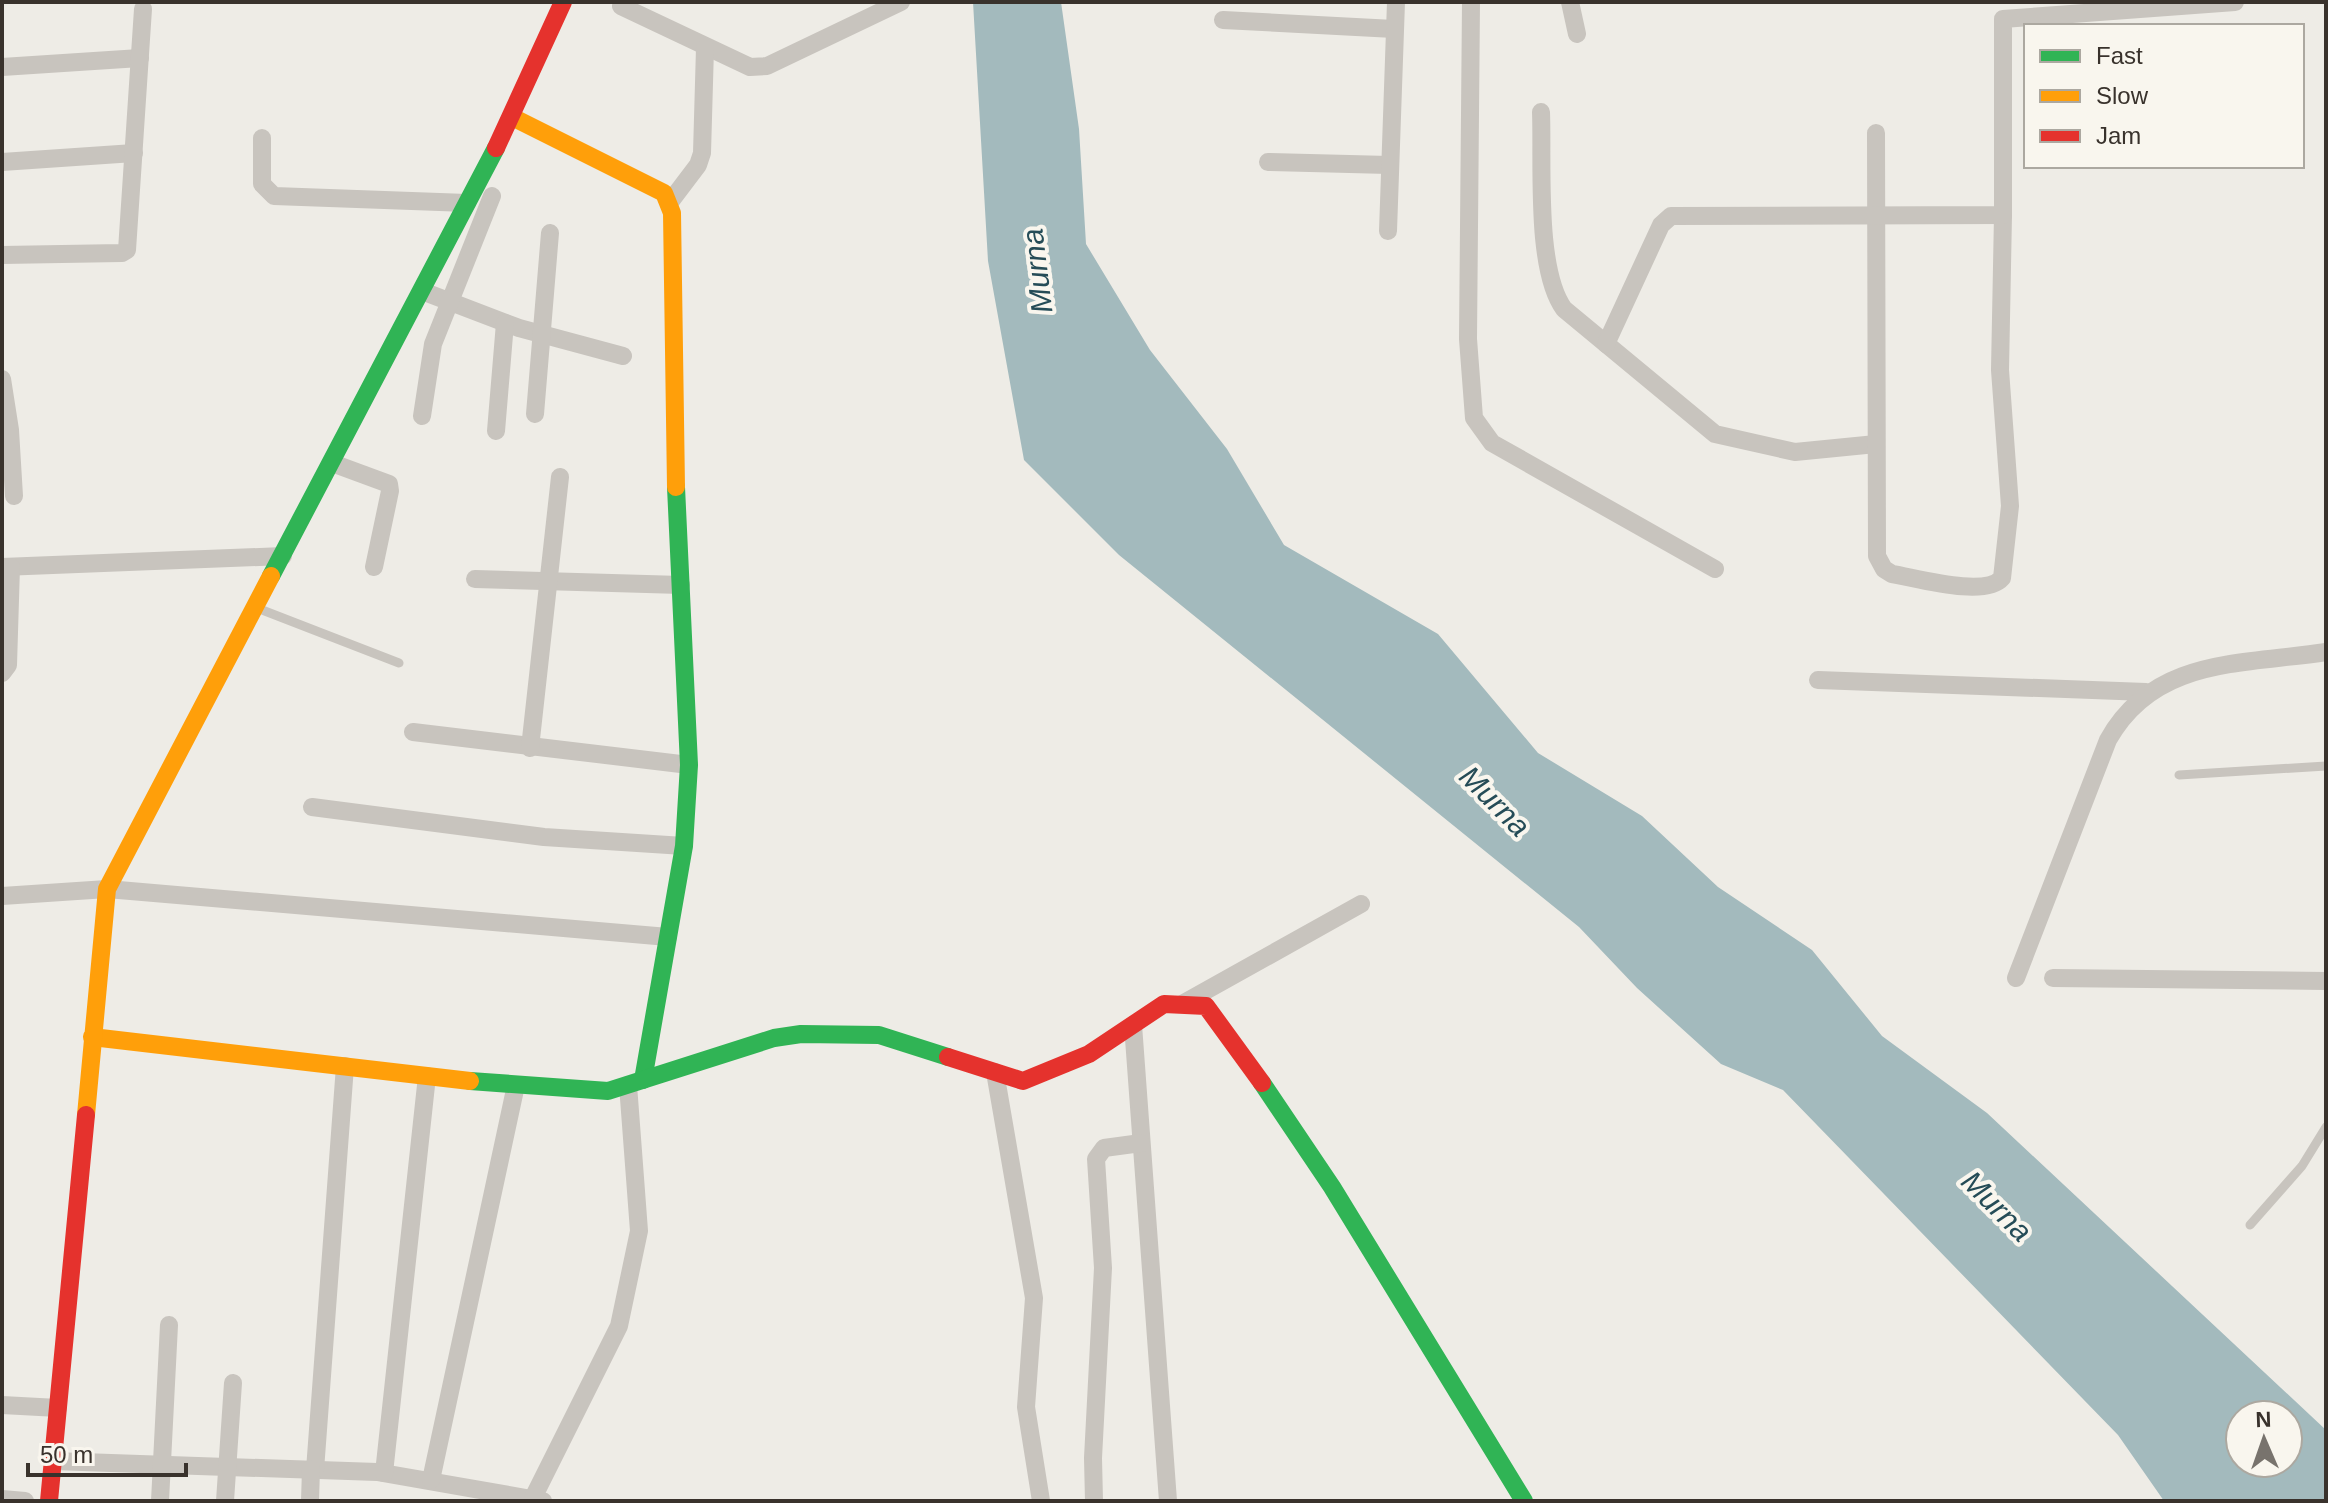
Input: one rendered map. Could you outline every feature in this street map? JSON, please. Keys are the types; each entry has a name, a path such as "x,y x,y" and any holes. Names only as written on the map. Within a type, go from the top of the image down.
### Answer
{"street":[{"path":"49,1501 107,889 512,117 563,2"},
{"path":"621,6 750,67 767,66 866,10 901,2"},
{"path":"1388,231 1396,2"},
{"path":"1471,2 1468,339 1472,406 1477,427 1492,443 1715,569"},
{"path":"1570,2 1577,34"},
{"path":"1876,133 1877,556 1884,569 1980,589 1997,585 2002,578 2010,506 2000,370 2003,19 2105,7 2235,2"},
{"path":"2,255 125,252 143,9"},
{"path":"1223,20 1394,29"},
{"path":"53,1461 384,1473 538,1500 619,1326 639,1231 636,1082 668,937 684,846 689,765 670,202 698,165 702,153 705,48"},
{"path":"2,67 140,58"},
{"path":"1541,112 1550,282 1564,309 1704,426 1729,439 1795,452 1876,444"},
{"path":"512,117 655,186 670,202"},
{"path":"262,138 262,184 274,196 467,203"},
{"path":"2,162 134,153"},
{"path":"1268,162 1389,165"},
{"path":"422,416 433,344 492,196"},
{"path":"1606,344 1661,225 1671,216 2003,215"},
{"path":"535,414 550,233"},
{"path":"422,291 541,335 623,356"},
{"path":"496,431 505,323"},
{"path":"2,382 14,496"},
{"path":"332,463 389,484 374,567"},
{"path":"530,748 560,477"},
{"path":"2,673 8,665 7,567 283,556"},
{"path":"475,579 681,585"},
{"path":"2016,978 2108,740 2118,723 2146,692 2180,674 2326,652"},
{"path":"1818,680 2146,692"},
{"path":"413,732 689,765"},
{"path":"312,807 544,837 684,846"},
{"path":"2,896 107,889 668,937"},
{"path":"1181,1005 1361,904"},
{"path":"2053,978 2326,981"},
{"path":"92,1037 427,1076 608,1091 774,1038 801,1034 879,1035 1023,1081 1089,1054 1164,1004 1206,1006 1253,1066 1390,1279 1524,1501"},
{"path":"1133,1025 1168,1501"},
{"path":"310,1501 345,1066"},
{"path":"995,1072 1034,1298 1026,1407 1041,1501"},
{"path":"384,1473 427,1076"},
{"path":"431,1480 516,1085"},
{"path":"1094,1501 1093,1458 1103,1268 1096,1159 1104,1148 1141,1143"},
{"path":"160,1501 169,1325"},
{"path":"225,1501 233,1383"},
{"path":"2,1405 58,1408"},
{"path":"2,1499 25,1501"}],"lane":[{"path":"256,607 399,663"},
{"path":"2179,775 2326,766"},
{"path":"2250,1225 2302,1166 2326,1127"}],"water":[{"name":"Murna","path":"973,2 1061,2 1079,129 1086,244 1150,350 1227,449 1284,545 1438,634 1538,753 1642,816 1718,887 1812,950 1882,1036 1987,1113 2293,1399 2224,1399 2224,1479 2304,1479 2304,1409 2326,1430 2326,1501 2164,1501 2118,1435 1783,1090 1721,1064 1637,988 1579,927 1119,555 1024,460 988,261"}],"traffic: fast":[{"path":"271,576 496,148"},
{"path":"643,1080 684,846 689,765 676,487"},
{"path":"470,1081 608,1091 774,1038 801,1034 879,1035 948,1057"},
{"path":"1262,1083 1332,1187 1524,1501"}],"traffic: slow":[{"path":"512,117 664,193 672,213 676,487"},
{"path":"86,1115 107,889 271,576"},
{"path":"92,1037 470,1081"}],"traffic: jam":[{"path":"496,148 563,2"},
{"path":"948,1057 1023,1081 1089,1054 1164,1004 1206,1006 1262,1083"},
{"path":"49,1501 86,1115"}]}
